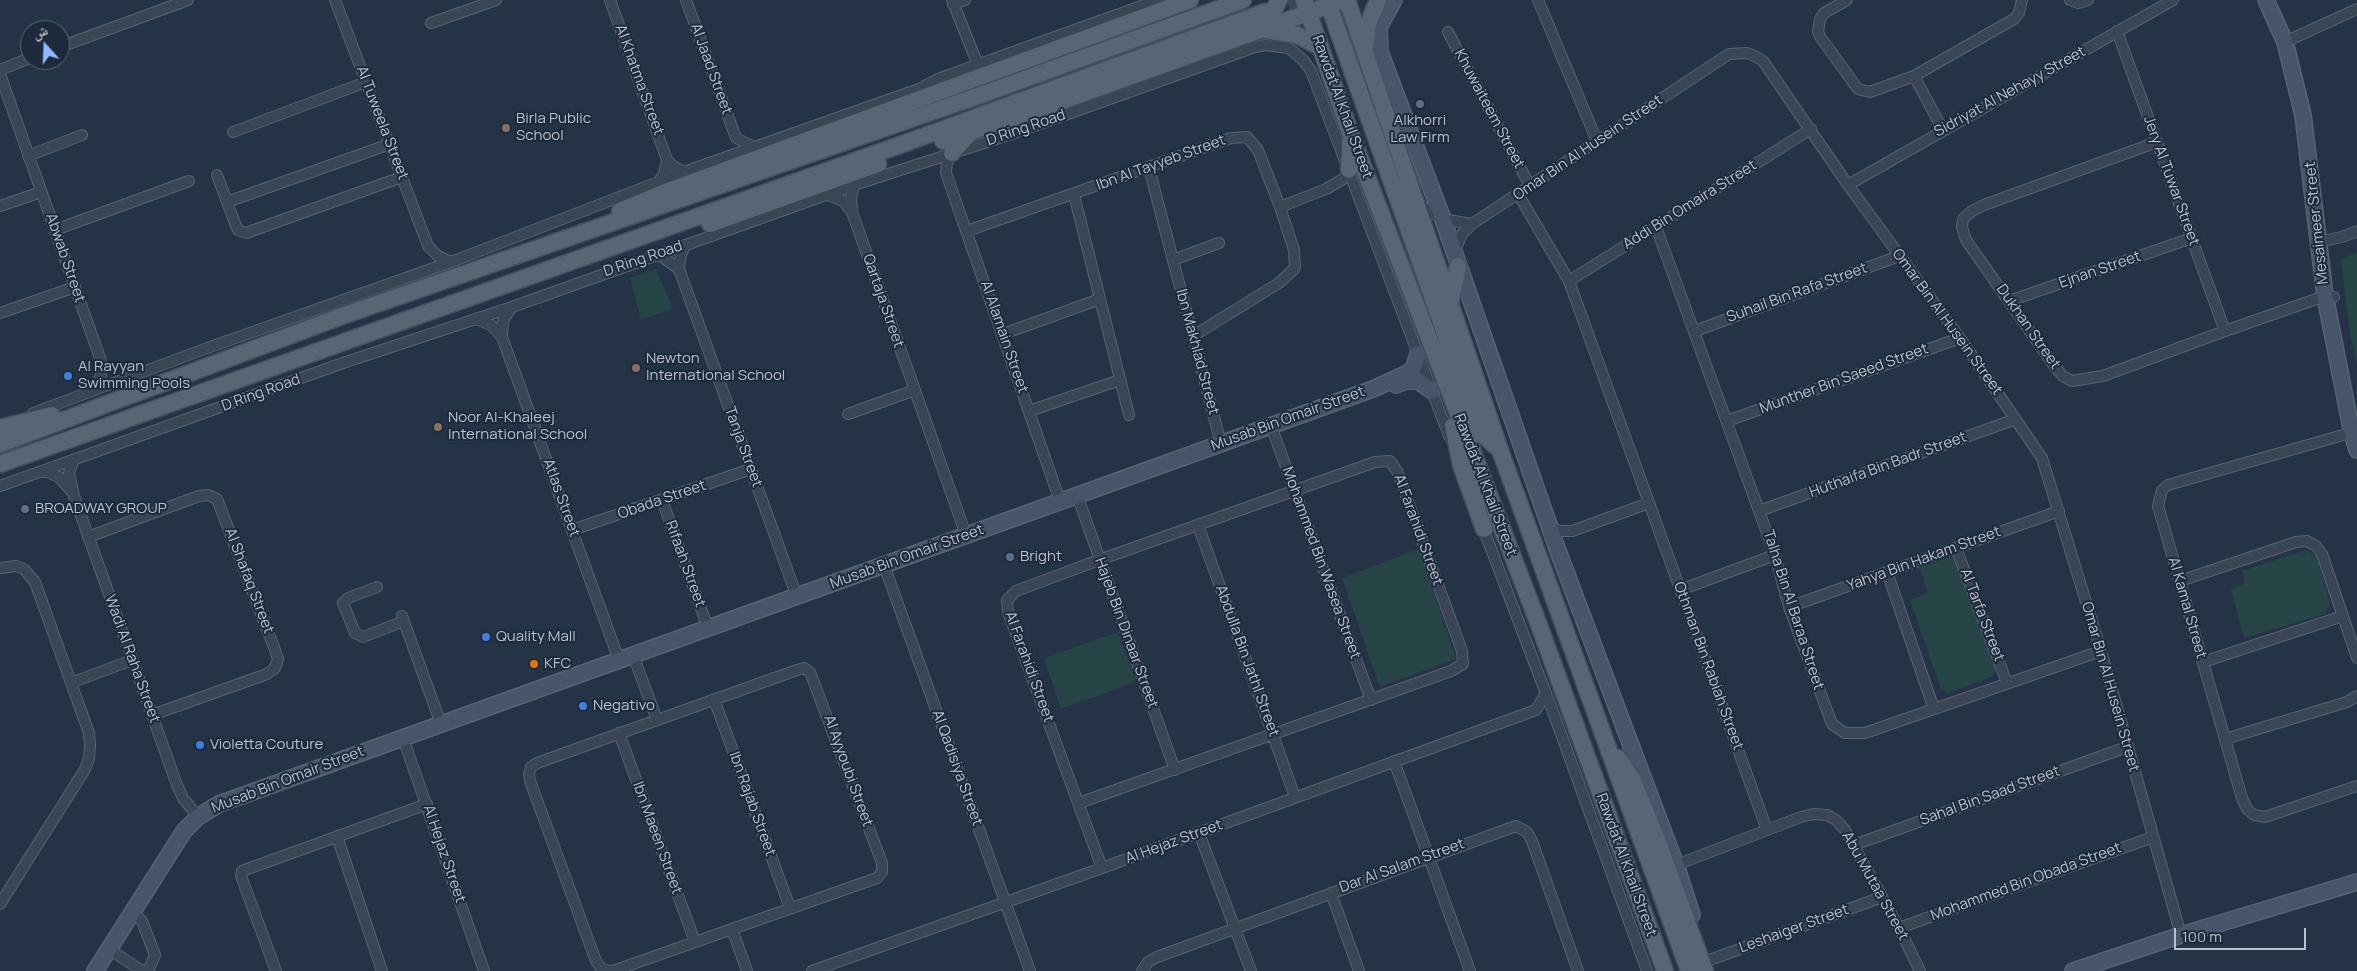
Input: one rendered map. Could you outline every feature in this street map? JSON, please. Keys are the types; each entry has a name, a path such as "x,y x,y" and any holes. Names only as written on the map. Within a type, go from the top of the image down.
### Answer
{"main road":[{"path":"1112,16 1190,0"},
{"path":"0,444 117,399 455,276 595,230 975,98 1243,0"},
{"path":"1089,91 1129,66 1272,9 1322,2"},
{"path":"595,253 620,252 644,246 1089,91 1261,29 1322,2"},
{"path":"1322,2 1428,284 1474,419 1482,434 1500,450"},
{"name":"Rawdat Al Khail Street","path":"1322,2 1365,55 1500,450 1689,971"},
{"name":"Rawdat Al Khail Street","path":"1322,2 1320,47 1350,135 1378,206 1425,350 1539,625 1665,971"},
{"path":"1365,55 1368,24 1387,2"},
{"path":"595,230 624,209 936,93 1144,8"},
{"name":"D Ring Road","path":"0,464 595,253 1272,9"},
{"path":"1261,29 1297,35 1320,47"},
{"path":"936,93 952,74"},
{"path":"952,153 961,141 975,130"},
{"path":"1349,170 1350,135"},
{"path":"778,138 816,137"},
{"path":"794,194 824,197"},
{"path":"1450,304 1456,260"},
{"path":"1425,350 1436,374 1457,440 1461,465 1484,529"},
{"path":"0,427 117,399"},
{"path":"0,473 73,437"},
{"path":"1608,748 1622,762 1632,780 1707,968"}],"street":[{"path":"70,43 188,0"},
{"name":"Al Tuweela Street","path":"335,0 428,246 428,259 424,272"},
{"path":"432,23 496,0"},
{"name":"Al Khatma Street","path":"610,0 667,160"},
{"name":"Al Jaad Street","path":"686,0 736,138"},
{"path":"965,0 953,2 978,65"},
{"path":"1144,8 1158,0"},
{"path":"1538,0 1597,141"},
{"path":"1847,0 1824,13 1820,19 1818,32 1858,89 1875,91 1914,76 2014,19 2022,0"},
{"path":"2070,0 2078,3 2088,0"},
{"name":"Sidriyat Al Nehayy Street","path":"1848,185 2173,0"},
{"name":"Mesaimeer Street","path":"2266,0 2289,41"},
{"name":"Mesaimeer Street","path":"2276,0 2310,113 2330,296 2357,450"},
{"path":"1387,2 1379,27 1380,52 1442,219 1549,527 1676,865 1707,968"},
{"path":"2289,41 2357,9"},
{"path":"0,427 93,390 424,272 659,181 919,88 952,74 1112,16"},
{"name":"Khuwaiteem Street","path":"1448,32 1530,186"},
{"name":"Jery Al Tuwar Street","path":"2118,32 2225,331"},
{"name":"D Ring Road","path":"0,486 343,363 512,307 854,185 927,162 1255,47 1278,45 1289,48"},
{"name":"Rawdat Al Khail Street","path":"1289,48 1304,61 1311,71 1358,194 1425,350 1432,391 1447,429 1453,464 1468,508 1484,529 1647,971"},
{"name":"Omar Bin Al Husein Street","path":"1456,260 1462,234 1472,224 1729,54 1738,53 1755,56 1763,61 1848,185 1960,338 2042,458 2101,651 2181,935"},
{"path":"0,70 20,62"},
{"name":"Abwab Street","path":"0,74 101,361"},
{"path":"1914,76 1943,130"},
{"path":"233,132 366,82"},
{"name":"Addi Bin Omaira Street","path":"1569,281 1811,129"},
{"path":"28,156 82,135"},
{"name":"Ibn Al Tayyeb Street","path":"967,231 1074,195 1231,138 1247,137 1258,150 1280,206 1294,250 1294,268 1279,283 1192,336"},
{"path":"728,156 736,138 754,147"},
{"name":"Dukhan Street","path":"2157,142 1984,205 1972,211 1963,219 1962,228 1966,240 2063,376 2072,381 2103,376 2225,331 2330,296"},
{"path":"228,202 390,144"},
{"path":"946,173 947,162 952,153"},
{"path":"667,160 684,172"},
{"path":"659,181 664,174 667,160"},
{"path":"927,162 937,165 946,173"},
{"name":"Ibn Makhlad Street","path":"1149,168 1221,444"},
{"path":"1280,206 1326,190 1343,179 1349,170"},
{"name":"Al Alamain Street","path":"946,173 1060,501"},
{"path":"217,175 238,230 246,233 402,177"},
{"path":"55,230 189,181"},
{"name":"Qartaja Street","path":"854,185 851,199 852,212 966,535"},
{"path":"1326,190 1347,188 1378,206"},
{"path":"0,206 41,192"},
{"name":"Othman Bin Rabiah Street","path":"1518,194 1569,281 1766,830"},
{"path":"1074,195 1128,415"},
{"path":"824,197 843,201 852,212"},
{"path":"1414,201 1442,219 1472,224"},
{"name":"Talha Bin Al Baraa Street","path":"1656,227 1776,556 1789,607 1832,724 1845,733 1864,733 2101,651"},
{"path":"2324,241 2357,231"},
{"name":"Ejnan Street","path":"2009,301 2192,238"},
{"path":"1173,260 1219,243"},
{"path":"658,254 679,269 681,254 686,245"},
{"path":"428,246 438,256 451,262"},
{"name":"Suhail Bin Rafa Street","path":"1694,331 1899,256"},
{"name":"Tanja Street","path":"679,269 797,597"},
{"path":"0,313 75,286"},
{"name":"Mesaimeer Street","path":"2330,296 2357,412"},
{"path":"1003,334 1100,299"},
{"path":"502,337 503,320 512,307"},
{"path":"476,319 491,325 502,337"},
{"name":"Atlas Street","path":"502,337 572,530 626,657"},
{"name":"Munther Bin Saeed Street","path":"1727,421 1960,338"},
{"name":"Musab Bin Omair Street","path":"95,971 184,831 198,817 219,804 1372,389 1408,373 1425,350"},
{"path":"101,361 111,373 126,378"},
{"path":"93,390 101,376 101,361"},
{"path":"1029,411 1120,380"},
{"name":"Musab Bin Omair Street","path":"1372,389 1414,380 1432,391"},
{"path":"848,414 915,390"},
{"name":"Huthaifa Bin Badr Street","path":"1759,511 2016,419"},
{"name":"Mohammed Bin Wasea Street","path":"1271,426 1371,700"},
{"name":"Al Kamal Street","path":"2354,432 2176,482 2162,490 2158,506 2242,798 2247,809 2254,815 2265,817 2357,786"},
{"name":"Wadi Al Raha Street","path":"74,460 69,473 74,496 180,792 198,817"},
{"name":"Al Farahidi Street","path":"1079,803 1371,700 1451,671 1463,664 1462,651 1397,471 1390,461 1375,462 1099,560 1016,591 1007,600 1008,612 1102,868"},
{"name":"Obada Street","path":"572,530 751,469"},
{"name":"Wadi Al Raha Street","path":"44,471 60,477 74,496"},
{"name":"Al Shafaq Street","path":"88,536 198,496 208,495 217,499 276,650 278,659 274,668 267,674 152,715"},
{"name":"Hajeb Bin Dinaar Street","path":"1077,496 1176,770"},
{"name":"Rifaah Street","path":"662,500 708,628"},
{"path":"1549,527 1560,531 1572,531 1649,503"},
{"name":"Yahya Bin Hakam Street","path":"1789,607 2059,511"},
{"name":"Abdulla Bin Jathl Street","path":"1198,525 1295,797"},
{"path":"1558,551 1572,531"},
{"path":"2180,581 2296,542 2307,541 2316,546 2322,554 2357,658"},
{"name":"Al Tarfa Street","path":"1956,548 2007,683"},
{"path":"1680,590 1776,556"},
{"name":"Al Qadisiya Street","path":"884,565 1030,971"},
{"path":"0,568 16,566 31,575 90,739 87,765 0,904"},
{"path":"1887,572 1934,709"},
{"path":"377,587 348,598 343,602 355,633 363,637 403,619 441,724"},
{"path":"2203,662 2343,616"},
{"path":"626,657 657,720"},
{"path":"71,683 132,660"},
{"name":"Al Ayyoubi Street","path":"804,668 810,672 882,863 882,872 877,878 696,942 612,971 602,969 596,961 529,774 532,767 537,763 714,699 804,668"},
{"path":"1546,693 1536,710 1556,720"},
{"path":"2225,739 2347,702 2357,696"},
{"name":"Ibn Rajab Street","path":"714,699 790,908"},
{"name":"Al Hejaz Street","path":"812,971 1536,710"},
{"name":"Ibn Maeen Street","path":"619,733 696,942"},
{"name":"Al Hejaz Street","path":"403,738 484,971"},
{"name":"Sahal Bin Saad Street","path":"1854,845 2127,747"},
{"path":"1394,761 1470,971"},
{"path":"276,971 240,876 242,871 427,804"},
{"name":"Abu Mutaa Street","path":"1676,865 1801,817 1814,814 1827,815 1836,820 1854,845 1920,971"},
{"name":"Dar Al Salam Street","path":"1142,971 1148,962 1157,957 1516,826 1528,832 1578,971"},
{"path":"1199,832 1251,971"},
{"path":"337,836 382,971"},
{"name":"Mohammed Bin Obada Street","path":"1899,928 2153,837"},
{"path":"2073,971 2181,935 2357,882"},
{"path":"1331,893 1359,971"},
{"name":"Leshaiger Street","path":"1707,968 1882,897"},
{"path":"133,912 142,921 155,955 148,971"},
{"path":"732,929 747,971"},
{"path":"109,949 142,971"}],"green space":[{"path":"2357,252 2357,365 2350,334 2341,260"},
{"path":"656,269 673,309 641,320 630,278"},
{"path":"1419,549 1456,659 1380,687 1342,578"},
{"path":"2306,550 2316,556 2330,603 2325,614 2244,638 2231,589 2245,583 2242,571"},
{"path":"1950,557 1958,562 1997,668 1992,677 1948,693 1941,689 1910,600 1928,593 1919,567"},
{"path":"1118,632 1136,682 1061,709 1044,658"}],"tunnel":[{"path":"1265,12 1298,0"}],"place":[{"name":"Alkhorri Law Firm","path":"1420,104"},
{"name":"Birla Public School","path":"506,128"},
{"name":"Newton International School","path":"636,368"},
{"name":"Al Rayyan Swimming Pools","path":"68,376"},
{"name":"Noor Al-Khaleej International School","path":"438,427"},
{"name":"BROADWAY GROUP","path":"25,509"},
{"name":"Bright","path":"1010,557"},
{"name":"Quality Mall","path":"486,637"},
{"name":"KFC","path":"534,664"},
{"name":"Negativo","path":"583,706"},
{"name":"Violetta Couture","path":"200,745"}]}
